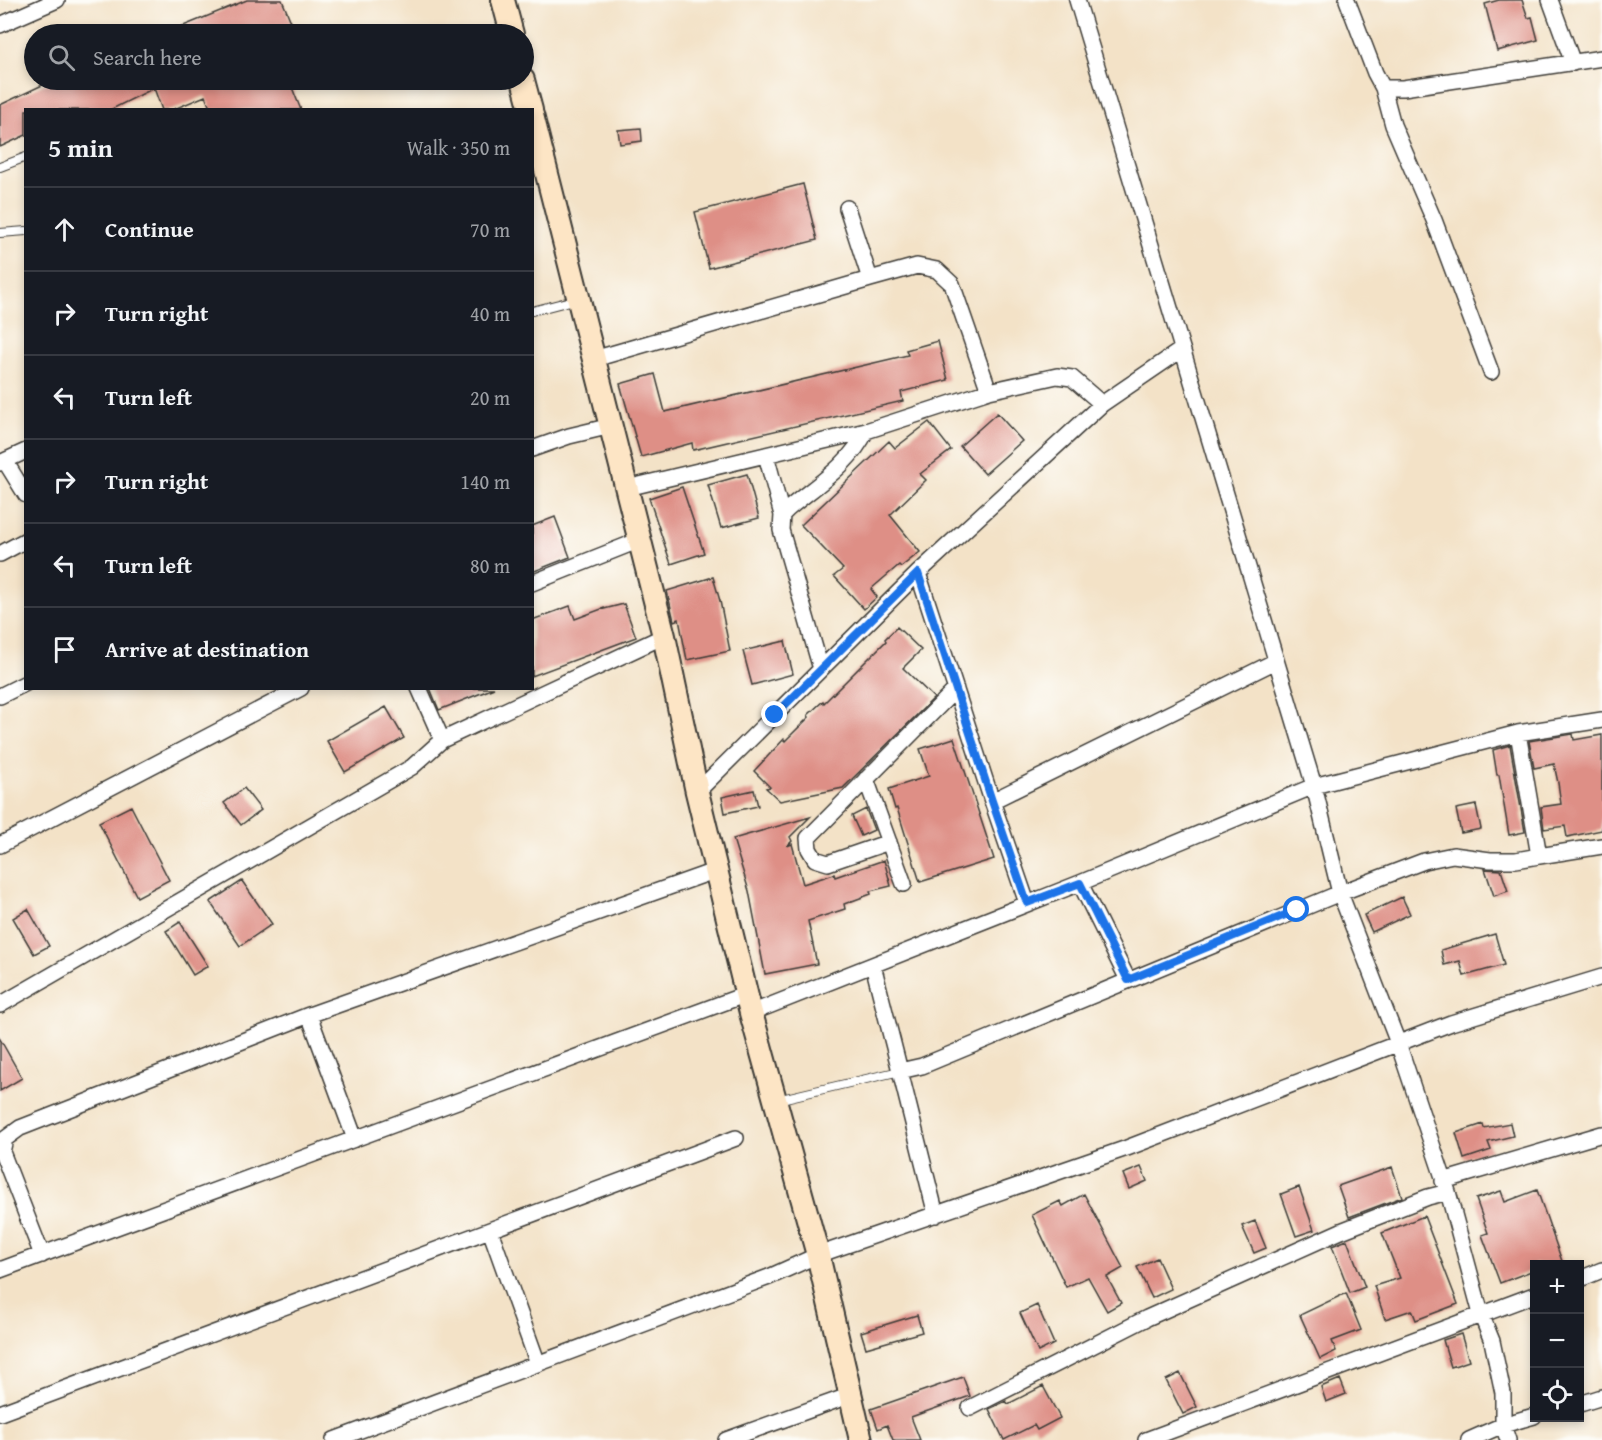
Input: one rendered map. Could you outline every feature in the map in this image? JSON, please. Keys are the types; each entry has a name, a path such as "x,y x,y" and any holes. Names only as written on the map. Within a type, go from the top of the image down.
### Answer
{"street":[{"path":"0,25 57,0"},
{"path":"503,0 509,24"},
{"path":"1077,0 1274,662 1314,786 1340,893 1398,1043 1445,1187 1481,1314 1492,1341 1500,1372 1503,1393 1503,1425 1508,1440"},
{"path":"1347,0 1375,73 1383,87 1393,125 1434,220 1491,372"},
{"path":"1550,0 1573,63"},
{"path":"1383,87 1403,88 1602,58"},
{"path":"526,90 530,108"},
{"path":"536,140 627,488 664,636 698,792 749,1003 818,1255 861,1440"},
{"path":"847,208 870,279"},
{"path":"594,359 917,266 937,270 952,284 990,391"},
{"path":"698,792 918,573 1102,404 1181,350"},
{"path":"627,488 866,431 990,391 1057,375 1072,378 1102,404"},
{"path":"534,448 569,436 611,426"},
{"path":"782,515 844,464 861,442 866,431"},
{"path":"24,452 2,462 24,492"},
{"path":"766,455 782,515 781,530 821,669"},
{"path":"534,582 640,540"},
{"path":"0,554 24,541"},
{"path":"918,573 1027,903"},
{"path":"0,1005 412,767 442,740 664,636"},
{"path":"992,801 1274,662"},
{"path":"0,696 24,684"},
{"path":"889,842 828,863 815,859 809,849 808,838 956,689"},
{"path":"0,845 297,690"},
{"path":"420,690 442,740"},
{"path":"0,1270 355,1139 749,1003 873,964 1080,883 1314,786 1518,733 1602,720"},
{"path":"1518,733 1539,856"},
{"path":"866,779 904,884"},
{"path":"900,1071 922,1066 1340,893 1424,861 1453,855 1490,860 1516,860 1602,846"},
{"path":"42,1255 2,1152 5,1139 20,1128 309,1015 717,870"},
{"path":"1080,883 1128,980"},
{"path":"873,964 936,1215"},
{"path":"334,1440 770,1277 818,1255 1127,1148 1451,1023 1602,977"},
{"path":"309,1015 355,1139"},
{"path":"970,1408 1147,1318 1341,1231 1428,1197 1445,1187 1602,1134"},
{"path":"0,1413 735,1138"},
{"path":"490,1230 538,1364"},
{"path":"1584,1277 1602,1270"},
{"path":"1146,1440 1530,1296"},
{"path":"726,1440 851,1395"},
{"path":"1584,1403 1602,1397"},
{"path":"1469,1440 1503,1425 1530,1417"}],"lane":[{"path":"0,166 24,158"},
{"path":"0,233 24,231"},
{"path":"534,310 579,299"},
{"path":"776,1100 900,1071"}],"building":[{"path":"247,0 282,0 292,24 188,24"},
{"path":"1499,0 1522,0 1528,18 1532,17 1538,40 1497,51 1485,4"},
{"path":"32,90 150,90 114,108 24,108 24,136 0,147 0,105"},
{"path":"155,90 293,90 300,108 210,108 205,96 177,108 161,108"},
{"path":"641,128 642,141 620,144 618,130"},
{"path":"803,184 817,240 709,268 695,212"},
{"path":"938,341 948,380 901,392 903,401 693,450 692,443 641,457 620,384 655,374 665,412 908,355 906,350"},
{"path":"997,413 1022,441 985,474 960,446"},
{"path":"929,422 951,450 920,474 926,480 890,515 920,552 901,567 899,565 871,589 877,597 864,609 834,576 843,569 801,525 889,441 895,448"},
{"path":"747,474 759,518 721,528 708,485"},
{"path":"682,487 704,553 671,564 649,498"},
{"path":"555,517 570,557 534,571 534,525"},
{"path":"713,577 730,651 687,660 679,619 674,621 667,591"},
{"path":"624,604 636,637 534,675 534,619 570,606 575,619"},
{"path":"897,627 921,650 903,668 934,698 843,788 780,801 766,788 770,787 754,771 784,739 785,741 809,717 808,715 823,701 824,703 886,641 885,639"},
{"path":"785,641 793,674 752,685 743,651"},
{"path":"431,690 489,690 439,710"},
{"path":"386,707 404,738 345,772 327,741"},
{"path":"1573,734 1574,740 1602,735 1602,830 1567,837 1565,826 1544,829 1541,807 1561,804 1558,783 1554,764 1534,768 1529,741"},
{"path":"954,738 994,859 920,882 889,789 929,776 920,749"},
{"path":"1510,745 1525,832 1509,835 1493,750"},
{"path":"244,788 261,810 241,825 224,803"},
{"path":"754,790 758,806 725,813 722,797"},
{"path":"1476,805 1481,829 1461,833 1456,809"},
{"path":"131,806 169,880 137,897 99,822"},
{"path":"866,809 874,830 861,836 852,816"},
{"path":"810,817 790,837 792,841 787,846 792,844 803,884 834,874 835,877 884,860 891,886 870,891 871,894 844,904 845,909 808,921 817,964 765,974 749,891 733,839"},
{"path":"1485,869 1501,870 1508,891 1494,896"},
{"path":"242,881 272,924 240,946 210,902"},
{"path":"1402,897 1410,914 1372,932 1364,915"},
{"path":"28,909 49,946 34,954 13,918"},
{"path":"180,922 208,966 193,975 166,931"},
{"path":"1495,934 1504,965 1464,976 1460,961 1444,965 1441,950"},
{"path":"0,1039 22,1078 0,1091"},
{"path":"1510,1123 1513,1136 1488,1142 1491,1150 1464,1159 1456,1133 1483,1124 1484,1128"},
{"path":"1141,1167 1147,1181 1129,1189 1123,1174"},
{"path":"1392,1167 1402,1197 1349,1217 1338,1186"},
{"path":"1299,1187 1314,1230 1296,1236 1281,1194"},
{"path":"1537,1190 1562,1260 1530,1260 1530,1272 1500,1283 1482,1235 1488,1233 1476,1199 1501,1191 1505,1202"},
{"path":"1084,1194 1123,1268 1107,1277 1121,1303 1107,1311 1088,1277 1066,1287 1032,1215 1060,1201 1063,1206"},
{"path":"1424,1216 1458,1304 1416,1320 1412,1310 1385,1319 1374,1286 1400,1278 1382,1233"},
{"path":"1255,1221 1266,1248 1254,1253 1242,1226"},
{"path":"1347,1240 1365,1287 1350,1293 1332,1246"},
{"path":"1157,1258 1171,1289 1152,1298 1137,1267"},
{"path":"1346,1293 1361,1330 1332,1341 1336,1351 1320,1359 1300,1315"},
{"path":"1037,1305 1054,1344 1038,1352 1020,1313"},
{"path":"917,1315 922,1332 866,1348 861,1332"},
{"path":"1461,1334 1469,1361 1451,1367 1443,1340"},
{"path":"1180,1373 1197,1407 1183,1414 1166,1380"},
{"path":"963,1377 970,1396 911,1417 920,1440 893,1440 887,1425 878,1429 871,1409"},
{"path":"1340,1379 1346,1394 1326,1402 1321,1387"},
{"path":"1043,1386 1060,1418 1037,1430 1034,1425 1004,1440 989,1409 1006,1401 1008,1404"}],"route":[{"path":"775,715 918,573 1027,903 1080,883 1128,980 1297,910"}]}
